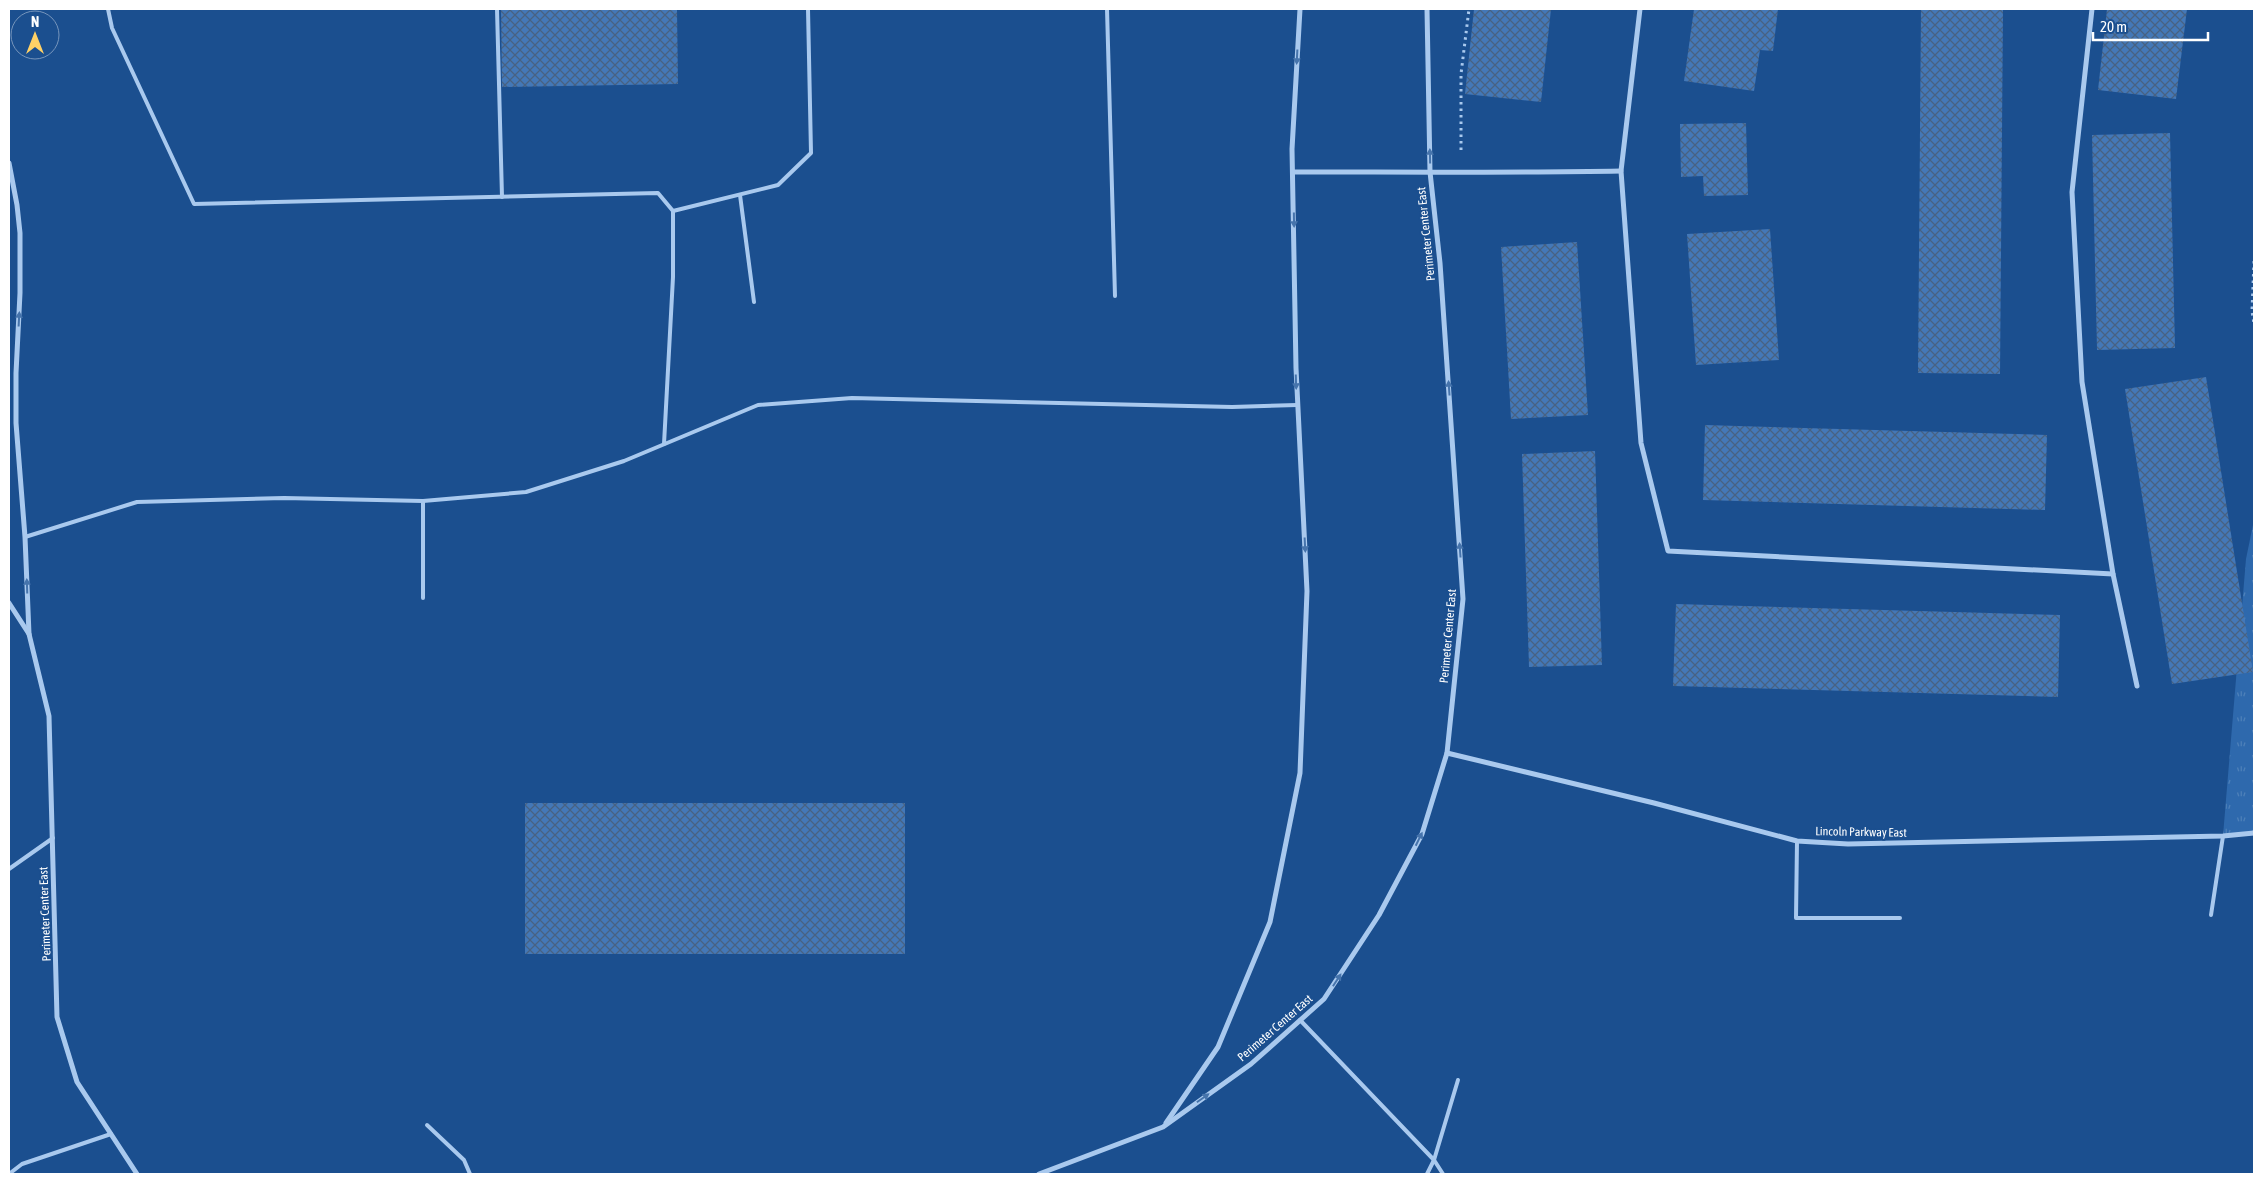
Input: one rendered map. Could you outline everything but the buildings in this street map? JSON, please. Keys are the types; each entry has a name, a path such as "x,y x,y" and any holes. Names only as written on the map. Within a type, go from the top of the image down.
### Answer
{"street":[{"name":"Perimeter Center East","path":"1163,1127 1218,1047 1270,922 1300,773 1307,591 1297,405 1293,172 1300,9"},
{"name":"Perimeter Center East","path":"1038,1174 1163,1127 1251,1064 1324,999 1379,915 1422,834 1447,754 1463,599 1440,263 1430,172 1428,9"},
{"path":"1640,9 1621,170 1641,443 1668,551 2113,574"},
{"path":"2092,9 2072,192 2082,382 2113,574 2137,686"},
{"name":"Perimeter Center East","path":"9,163 18,205 20,233 16,423 25,536 29,634 49,716 58,1016 77,1082 137,1174"},
{"path":"1293,172 1430,172 1461,174 1621,170"},
{"name":"Perimeter Center East","path":"9,603 29,634"},
{"name":"Lincoln Parkway East","path":"1447,754 1654,803 1797,840 1848,844 2223,836 2254,833"}],"lane":[{"path":"108,9 112,28 194,204 658,193 673,211 673,277 664,444"},
{"path":"497,9 502,197"},
{"path":"673,211 778,185 811,153 808,9"},
{"path":"1107,9 1115,296"},
{"path":"740,195 754,302"},
{"path":"25,536 137,502 284,498 423,501 526,492 624,461 758,405 852,398 1232,407 1297,405"},
{"path":"423,501 424,598"},
{"path":"2211,915 2223,836"},
{"path":"9,869 53,838"},
{"path":"1797,840 1796,918 1900,918"},
{"path":"1300,1020 1434,1160 1443,1174"},
{"path":"1427,1174 1434,1160 1458,1080"},
{"path":"427,1125 464,1160 470,1174"},
{"path":"9,1174 22,1164 111,1134"}],"path":[{"path":"1461,174 1461,74 1469,9"},
{"path":"2254,261 2252,311 2254,324"}],"green space":[{"path":"2254,520 2254,833 2223,836 2246,559"}]}
